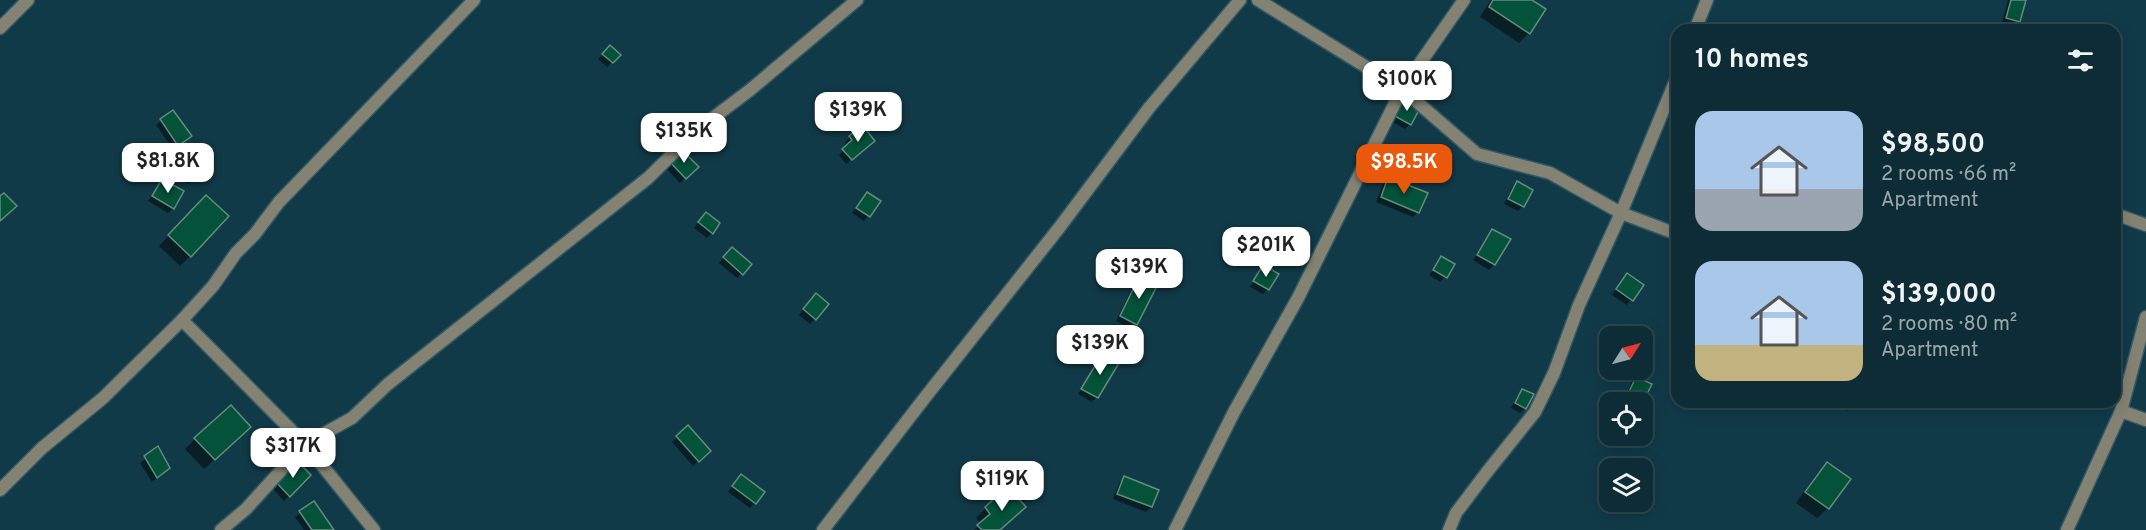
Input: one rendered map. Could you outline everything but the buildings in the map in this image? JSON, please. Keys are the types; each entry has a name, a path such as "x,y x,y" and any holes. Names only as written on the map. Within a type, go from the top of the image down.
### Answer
{"street":[{"path":"0,28 28,0"},
{"path":"0,490 42,448 103,398 182,320 213,286 236,253 255,234 279,202 474,0"},
{"path":"221,530 246,509 305,444 352,418 388,384 648,178 697,130 750,90 857,0"},
{"path":"823,530 1059,228 1149,108 1240,0"},
{"path":"1258,0 1402,89 1477,154 1550,173 1621,213 1671,232"},
{"path":"1175,530 1234,412 1298,298 1402,89 1464,0"},
{"path":"1697,24 1707,0"},
{"path":"1449,530 1456,513 1474,488 1535,412 1554,373 1579,304 1621,213 1671,92"},
{"path":"2121,216 2146,225"},
{"path":"2067,530 2121,411 2146,317"},
{"path":"182,320 305,444 374,530"},
{"path":"2121,411 2146,420"}]}
